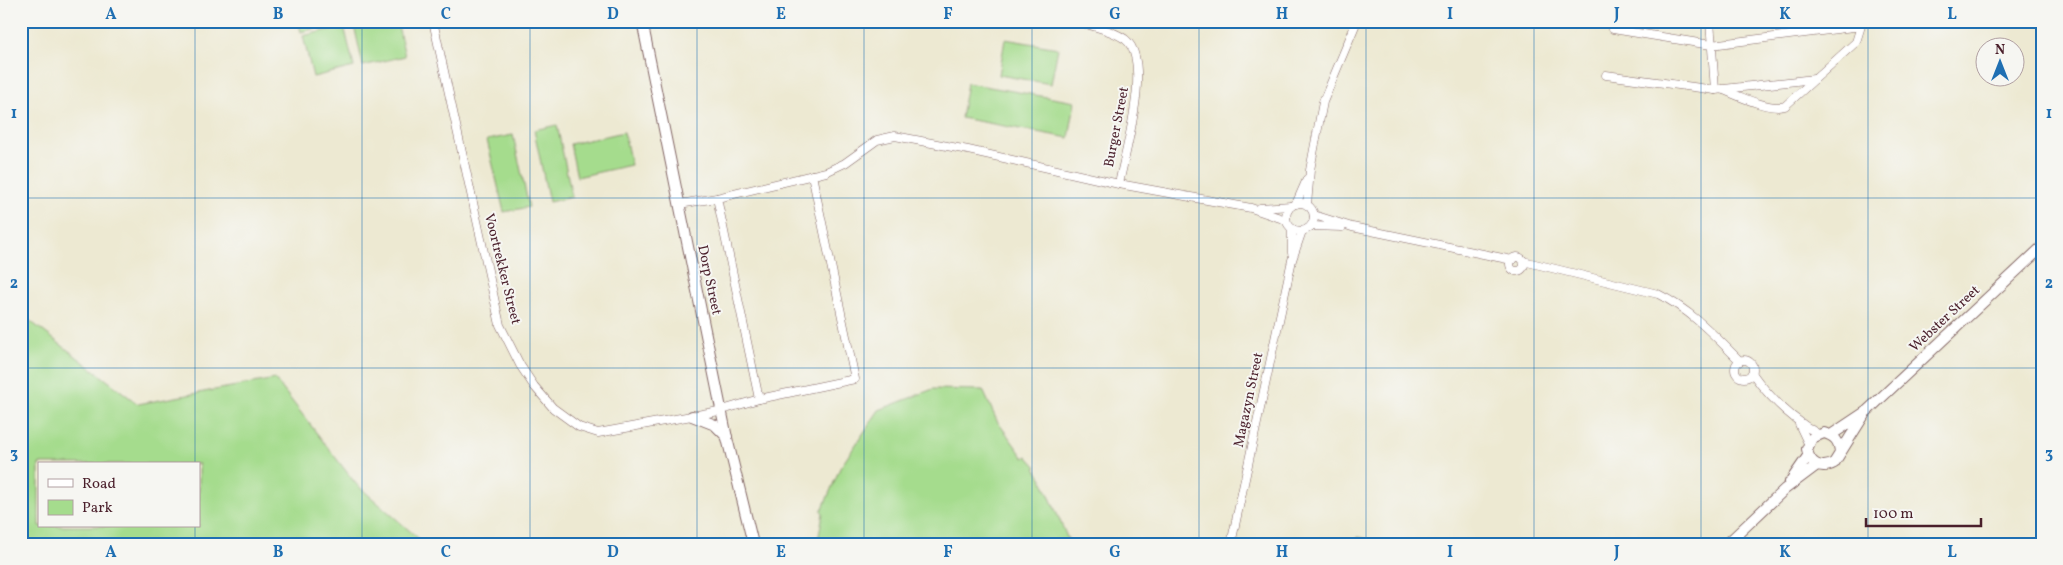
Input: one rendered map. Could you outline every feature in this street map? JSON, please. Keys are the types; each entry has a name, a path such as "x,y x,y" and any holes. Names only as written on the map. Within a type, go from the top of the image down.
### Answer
{"street":[{"name":"Voortrekker Street","path":"433,21 500,325 520,365 534,386 553,408 565,418 590,431 610,432 692,416 760,399 855,379 812,175"},
{"name":"Dorp Street","path":"642,21 727,438 753,544"},
{"name":"Burger Street","path":"1078,21 1119,36 1129,43 1135,51 1138,87 1118,184"},
{"path":"1357,21 1323,102 1310,170 1307,205 1314,215 1352,227 1511,263 1518,258 1522,265 1596,278 1658,294 1697,319 1723,344 1738,363"},
{"path":"1710,21 1711,45 1718,90"},
{"path":"1606,75 1718,90 1777,107 1789,103 1856,42 1861,24 1711,45 1613,29"},
{"path":"1718,90 1814,79"},
{"path":"679,204 717,198 835,169 877,140 895,136 968,150 1118,184 1251,208 1286,220"},
{"path":"1310,170 1294,205 1286,214 1286,220 1292,229 1302,231 1311,226 1352,227"},
{"path":"717,198 760,399"},
{"path":"1251,208 1307,205"},
{"path":"1311,226 1314,215"},
{"name":"Magazyn Street","path":"1292,229 1292,260"},
{"name":"Magazyn Street","path":"1231,544 1292,260 1302,231"},
{"name":"Webster Street","path":"1831,435 1867,411 2042,246"},
{"path":"1738,363 1750,363 1750,375 1799,424 1818,434 1831,435 1840,445 1840,452 1834,463 1828,466 1817,465 1808,456"},
{"path":"1738,363 1735,373 1737,376 1750,375"},
{"name":"Webster Street","path":"1840,452 1867,411"},
{"path":"692,416 715,425 727,438"},
{"path":"1785,489 1808,456 1808,443 1799,424"},
{"path":"1808,443 1818,434"},
{"path":"1727,544 1785,489 1817,465"}],"green space":[{"path":"298,21 344,21 344,22 301,32"},
{"path":"370,21 397,21 405,56 363,66 354,25"},
{"path":"344,26 354,67 313,77 303,36"},
{"path":"1005,39 1058,48 1051,84 999,75"},
{"path":"967,83 1075,102 1069,138 961,118"},
{"path":"557,125 572,197 549,202 534,130"},
{"path":"624,132 631,165 577,177 570,144"},
{"path":"513,135 529,207 504,212 487,140"},
{"path":"21,314 138,404 275,379 356,484 425,544 21,544"},
{"path":"933,389 983,390 997,421 1024,458 1027,456 1037,467 1035,468 1042,479 1070,544 815,543 818,541 823,513 821,510 840,468 879,410"},
{"path":"1358,537 1391,544 1357,544"}]}
